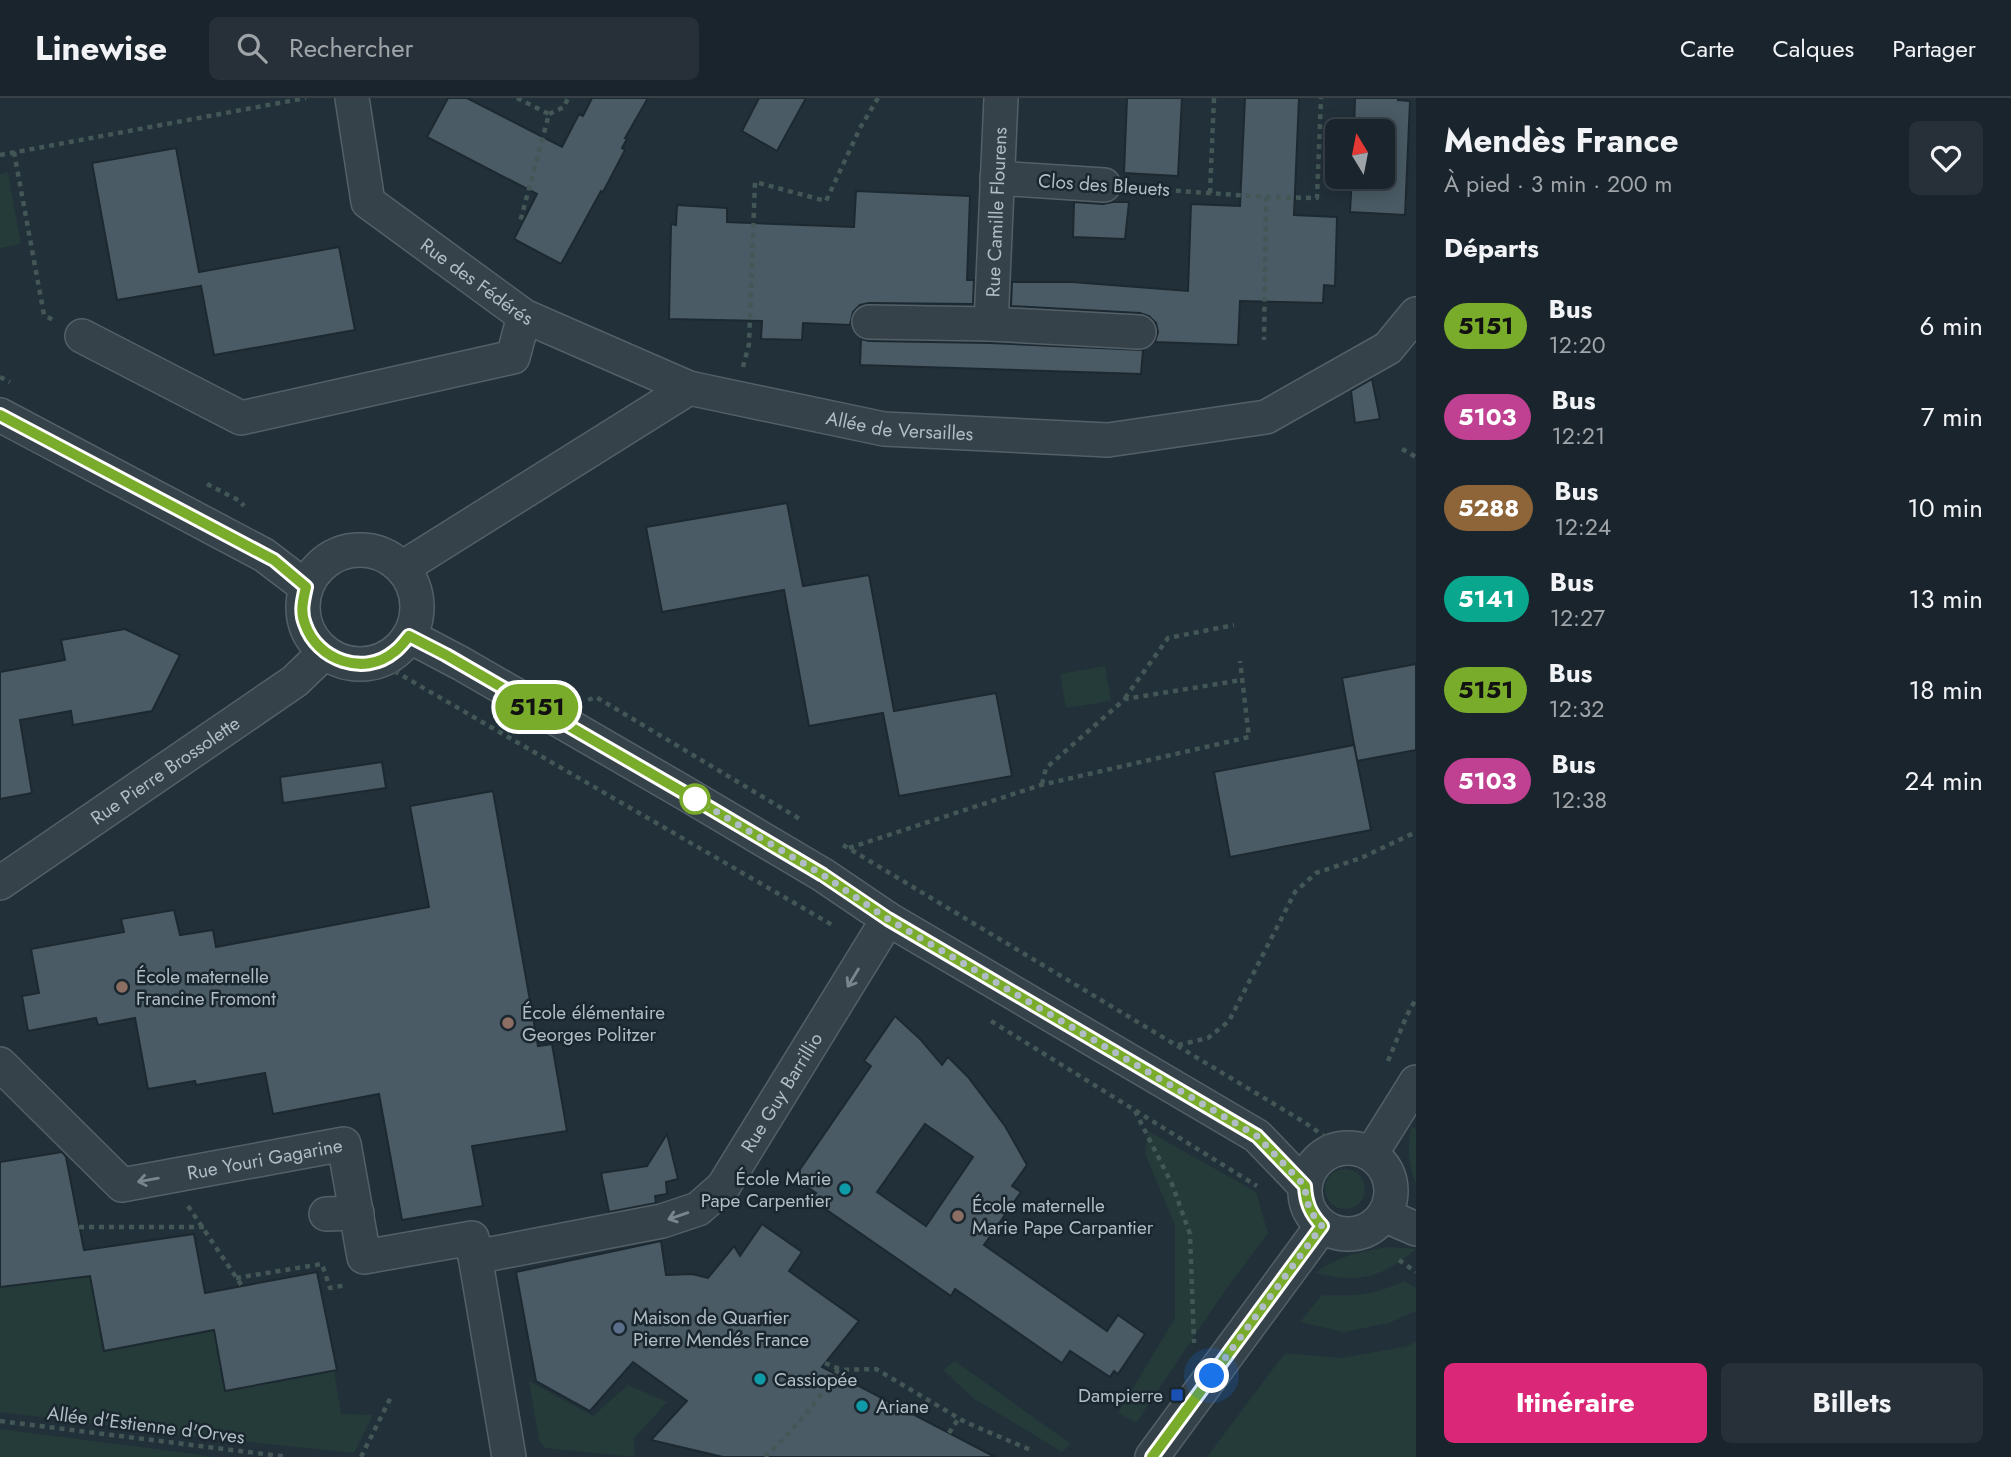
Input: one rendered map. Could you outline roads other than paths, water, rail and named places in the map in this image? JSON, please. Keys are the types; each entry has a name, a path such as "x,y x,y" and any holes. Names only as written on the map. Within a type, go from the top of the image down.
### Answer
{"street":[{"name":"Rue des Fédérés","path":"352,98 368,202 524,316 689,388"},
{"name":"Rue Camille Flourens","path":"991,324 1001,98"},
{"name":"Clos des Bleuets","path":"997,178 1104,185"},
{"name":"Allée de Versailles","path":"689,388 884,429 1108,440 1266,417 1388,348 1416,314"},
{"path":"82,336 241,418 513,357 524,316"},
{"name":"Rue Camille Flourens","path":"869,322 991,324 1139,332"},
{"path":"402,568 689,388"},
{"path":"0,415 264,555 306,587"},
{"path":"368,550 387,556 402,568 413,584 417,604 415,623 409,636 393,653 377,661 359,664 341,661 325,652 312,639 304,623 302,605 306,587 315,570 330,557 349,551 368,550"},
{"path":"409,636 473,670 683,792 823,875 888,919 1257,1136 1305,1186"},
{"name":"Rue Pierre Brossolette","path":"0,883 295,681 325,652"},
{"name":"Rue Guy Barrillio","path":"475,1257 662,1222 698,1209 723,1188 888,919"},
{"name":"Rue Youri Gagarine","path":"0,1065 122,1185 344,1144 346,1212 364,1257 472,1238 475,1257"},
{"path":"1257,1136 1347,1152 1385,1170 1391,1184 1391,1199 1384,1215 1374,1226 1362,1232 1347,1235 1322,1226 1311,1214 1306,1201 1308,1173 1317,1161 1347,1152 1416,1082"},
{"path":"1384,1215 1416,1230"},
{"path":"1155,1455 1322,1226"},
{"path":"475,1257 509,1457"}],"place":[{"name":"École maternelle Francine Fromont","path":"122,987"},
{"name":"École élémentaire Georges Politzer","path":"508,1023"},
{"name":"École Marie Pape Carpentier","path":"845,1189"},
{"name":"École maternelle Marie Pape Carpantier","path":"958,1216"},
{"name":"Maison de Quartier Pierre Mendés France","path":"619,1328"},
{"name":"Cassiopée","path":"760,1379"},
{"name":"Dampierre","path":"1177,1395"},
{"name":"Ariane","path":"862,1406"}]}
